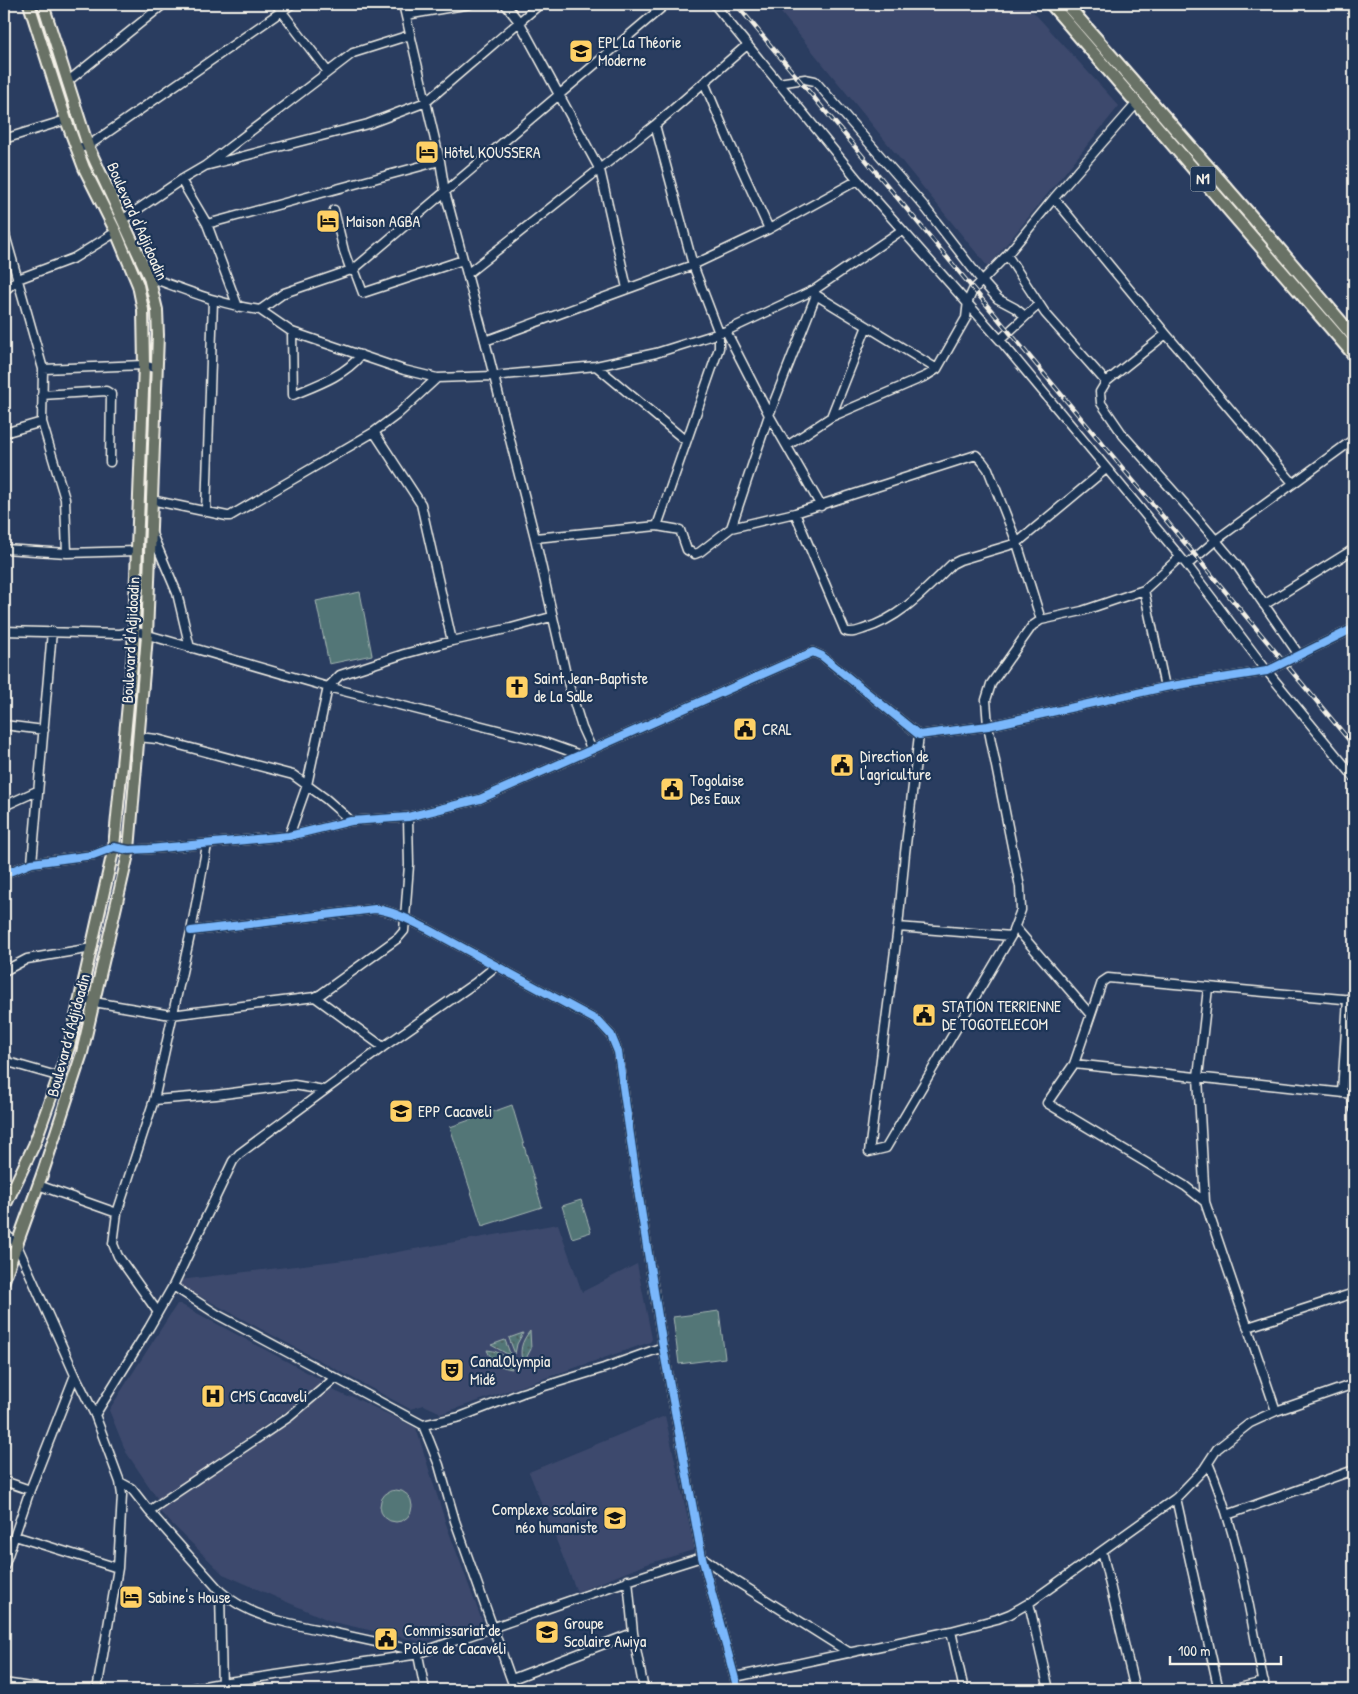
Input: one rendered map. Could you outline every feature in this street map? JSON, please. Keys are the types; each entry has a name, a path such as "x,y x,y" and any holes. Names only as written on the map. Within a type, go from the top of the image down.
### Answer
{"highway":[{"name":"N1","path":"1051,4 1354,355"},
{"name":"N1","path":"1066,4 1354,337"}],"main road":[{"name":"Boulevard d'Adjidoadin","path":"4,1208 34,1145 57,1076 69,1047 114,847 134,632 145,333 138,285 116,232 91,183 76,148 29,4"},
{"name":"Boulevard d'Adjidoadin","path":"4,1280 82,1052 129,850 147,636 157,369 157,310 149,277 88,146 43,4"},
{"path":"142,423 154,427"}],"street":[{"path":"67,82 164,4"},
{"path":"276,4 328,72"},
{"path":"76,148 88,146 292,4"},
{"path":"403,4 440,161 445,192 535,538 551,616 579,720 592,750"},
{"path":"406,15 470,4"},
{"path":"505,4 520,23 600,170 627,288"},
{"path":"205,166 368,124 426,102 540,4"},
{"path":"260,310 284,293 353,270 666,4"},
{"path":"714,4 858,180 1000,340 1188,565 1267,671 1354,777"},
{"path":"122,220 205,166 352,53 410,35"},
{"path":"467,274 600,170 747,45"},
{"path":"778,83 805,79 816,81 924,206 998,299 1025,316"},
{"path":"704,82 728,140 769,229"},
{"path":"786,446 831,417 926,376 937,369 966,318 973,290 1008,254 1137,103"},
{"path":"4,139 66,120"},
{"path":"655,125 693,265 722,332 820,506"},
{"path":"207,224 440,161"},
{"path":"181,180 207,224 238,308"},
{"path":"485,341 693,265 769,229 858,180"},
{"path":"1054,198 1166,334 1293,483"},
{"path":"334,210 344,251 363,292 463,260"},
{"path":"149,277 238,308 260,310 292,332 404,370 437,378 493,376 596,366 656,353 722,332 814,292 902,230"},
{"path":"4,231 43,369 42,422 65,499 67,553"},
{"path":"4,291 18,279 74,258 116,232"},
{"path":"1008,254 1048,317 1106,382"},
{"path":"814,292 937,369"},
{"path":"731,528 769,415 814,292"},
{"path":"206,512 213,300"},
{"path":"1000,340 1040,304"},
{"path":"831,417 867,326"},
{"path":"292,332 293,395 334,377 355,362 361,355"},
{"path":"657,526 719,348 722,332"},
{"path":"1166,334 1106,382 1100,392 1100,399 1123,435 1216,540 1299,655"},
{"path":"43,369 144,365 157,369"},
{"path":"596,366 686,441"},
{"path":"151,500 227,516 234,514 374,432 398,414 437,378"},
{"path":"42,395 106,390 111,394 110,462"},
{"path":"4,433 42,422"},
{"path":"374,432 420,504 452,641"},
{"path":"1188,565 1216,540 1354,439"},
{"path":"535,538 657,526 680,530 687,550 695,554 731,528 820,506 976,456 982,460 988,469 1017,543 1041,620"},
{"path":"795,513 847,633 875,625 912,603 952,564 1017,543 1106,469"},
{"path":"150,532 177,593 190,648"},
{"path":"4,549 67,553 137,551"},
{"path":"1264,605 1354,549"},
{"path":"919,735 898,927 869,1152 886,1148 1011,936 1021,910 1020,887 988,726 986,700 991,684 1024,634 1032,626 1041,620 1082,612 1144,590 1180,557"},
{"path":"1144,590 1164,687"},
{"path":"289,836 307,785 328,687 344,672 452,641 511,628 551,616"},
{"path":"4,874 32,863 93,855 114,847 129,850 207,845 289,836 351,821 408,817 480,799 813,652 822,656 919,735 988,726 1164,687 1267,671 1354,628"},
{"path":"4,631 120,634 134,632 328,687 541,740 580,755"},
{"path":"32,863 52,631"},
{"path":"4,725 44,730"},
{"path":"138,737 157,739 292,775 351,821"},
{"path":"4,806 38,791"},
{"path":"81,998 94,1002 171,1015 315,997 327,991 398,938 404,931 409,865 408,817"},
{"path":"158,1311 115,1251 113,1244 117,1214 154,1100 171,1015 191,931 207,845"},
{"path":"191,931 375,909 384,910 406,919 598,1021 612,1035 618,1052 663,1347 702,1556 738,1690"},
{"path":"898,927 1011,936"},
{"path":"1015,927 1090,1014"},
{"path":"4,971 27,959 92,948"},
{"path":"95,1415 149,1328 172,1286 233,1161 245,1148 496,966"},
{"path":"1205,1202 1185,1186 1047,1103 1074,1064 1102,982 1108,978 1351,1000 1342,1093"},
{"path":"1208,988 1198,1077 1205,1202 1276,1411"},
{"path":"315,997 383,1047"},
{"path":"4,1055 8,1062 57,1076"},
{"path":"1074,1064 1353,1094 1354,1109"},
{"path":"154,1100 216,1095 294,1085 324,1090"},
{"path":"38,1185 117,1214"},
{"path":"4,1233 16,1243 95,1415 120,1482 122,1495 118,1568 97,1690"},
{"path":"172,1286 218,1315 334,1379 423,1425 460,1417 522,1393 604,1368 663,1347"},
{"path":"1248,1328 1354,1292"},
{"path":"4,1567 30,1490 76,1375"},
{"path":"149,1511 289,1417 334,1379"},
{"path":"735,1677 951,1631 1010,1614 1029,1603 1176,1498 1198,1476 1217,1449 1250,1424 1276,1411 1354,1384"},
{"path":"423,1425 439,1465 455,1521 515,1690"},
{"path":"1208,1463 1218,1486 1236,1546 1265,1686 1230,1690"},
{"path":"1227,1515 1354,1470"},
{"path":"4,1481 30,1490"},
{"path":"120,1482 131,1488 149,1511 232,1602 258,1614 290,1623 416,1653"},
{"path":"1176,1498 1218,1686 1221,1690"},
{"path":"15,1536 118,1568"},
{"path":"1102,1551 1135,1690"},
{"path":"183,1690 221,1687 416,1653 702,1556"},
{"path":"702,1556 731,1578 850,1653"},
{"path":"628,1580 633,1633 644,1690"},
{"path":"220,1591 221,1687"},
{"path":"1029,1603 1049,1690"},
{"path":"951,1631 964,1690"},
{"path":"512,1680 633,1633"},
{"path":"416,1653 426,1690"},
{"path":"5,1686 51,1690"}],"shaded area":[{"path":"774,4 1026,4 1119,106 988,267"},
{"path":"558,1224 582,1292 637,1264 652,1339 650,1342 440,1414 424,1405 410,1409 181,1286 180,1280 369,1257"},
{"name":"CMS Cacaveli","path":"177,1304 323,1381 324,1385 160,1498 157,1498 126,1452 109,1410"},
{"path":"328,1388 348,1397 351,1396 416,1428 446,1524 482,1624 423,1642 333,1622 223,1574 158,1510 291,1422"},
{"path":"665,1416 694,1546 693,1550 647,1564 577,1592 529,1472"}],"green space":[{"path":"360,592 372,655 329,664 316,601"},
{"path":"512,1105 542,1207 482,1226 450,1127"},
{"path":"581,1200 591,1232 572,1238 562,1206"},
{"path":"719,1311 725,1358 679,1364 673,1317"},
{"path":"530,1331 531,1349 523,1364 522,1347"},
{"path":"523,1333 517,1344 515,1354 509,1338"},
{"path":"505,1340 511,1356 491,1345"},
{"path":"487,1350 503,1355 512,1369 496,1363"},
{"path":"396,1490 402,1491 407,1495 411,1500 411,1512 407,1517 402,1521 396,1522 390,1521 385,1517 381,1512 380,1506 381,1500 385,1495 390,1491"}],"railway":[{"path":"736,4 1354,746"}],"cycle path":[{"path":"4,874 32,863 93,855 114,847 129,850 149,849 289,836 351,821 408,817 480,799 813,652 822,656 919,735 988,726 1165,687 1267,671 1354,628"},
{"path":"191,931 375,909 382,910 428,929 598,1021 611,1035 618,1052 663,1347 702,1557 738,1690"}],"place":[{"name":"EPL La Théorie Moderne","path":"581,51"},
{"name":"Hôtel KOUSSERA","path":"427,152"},
{"name":"Maison AGBA","path":"328,221"},
{"name":"Saint Jean-Baptiste de La Salle","path":"517,687"},
{"name":"CRAL","path":"745,729"},
{"name":"Direction de l'agriculture","path":"842,765"},
{"name":"Togolaise Des Eaux","path":"672,789"},
{"name":"STATION TERRIENNE DE TOGOTELECOM","path":"924,1015"},
{"name":"EPP Cacaveli","path":"401,1111"},
{"name":"CanalOlympia Midé","path":"452,1370"},
{"name":"CMS Cacaveli","path":"213,1396"},
{"name":"Complexe scolaire néo humaniste","path":"615,1518"},
{"name":"Sabine's House","path":"131,1597"},
{"name":"Groupe Scolaire Awiya","path":"547,1632"},
{"name":"Commissariat de Police de Cacavéli","path":"386,1639"}]}
